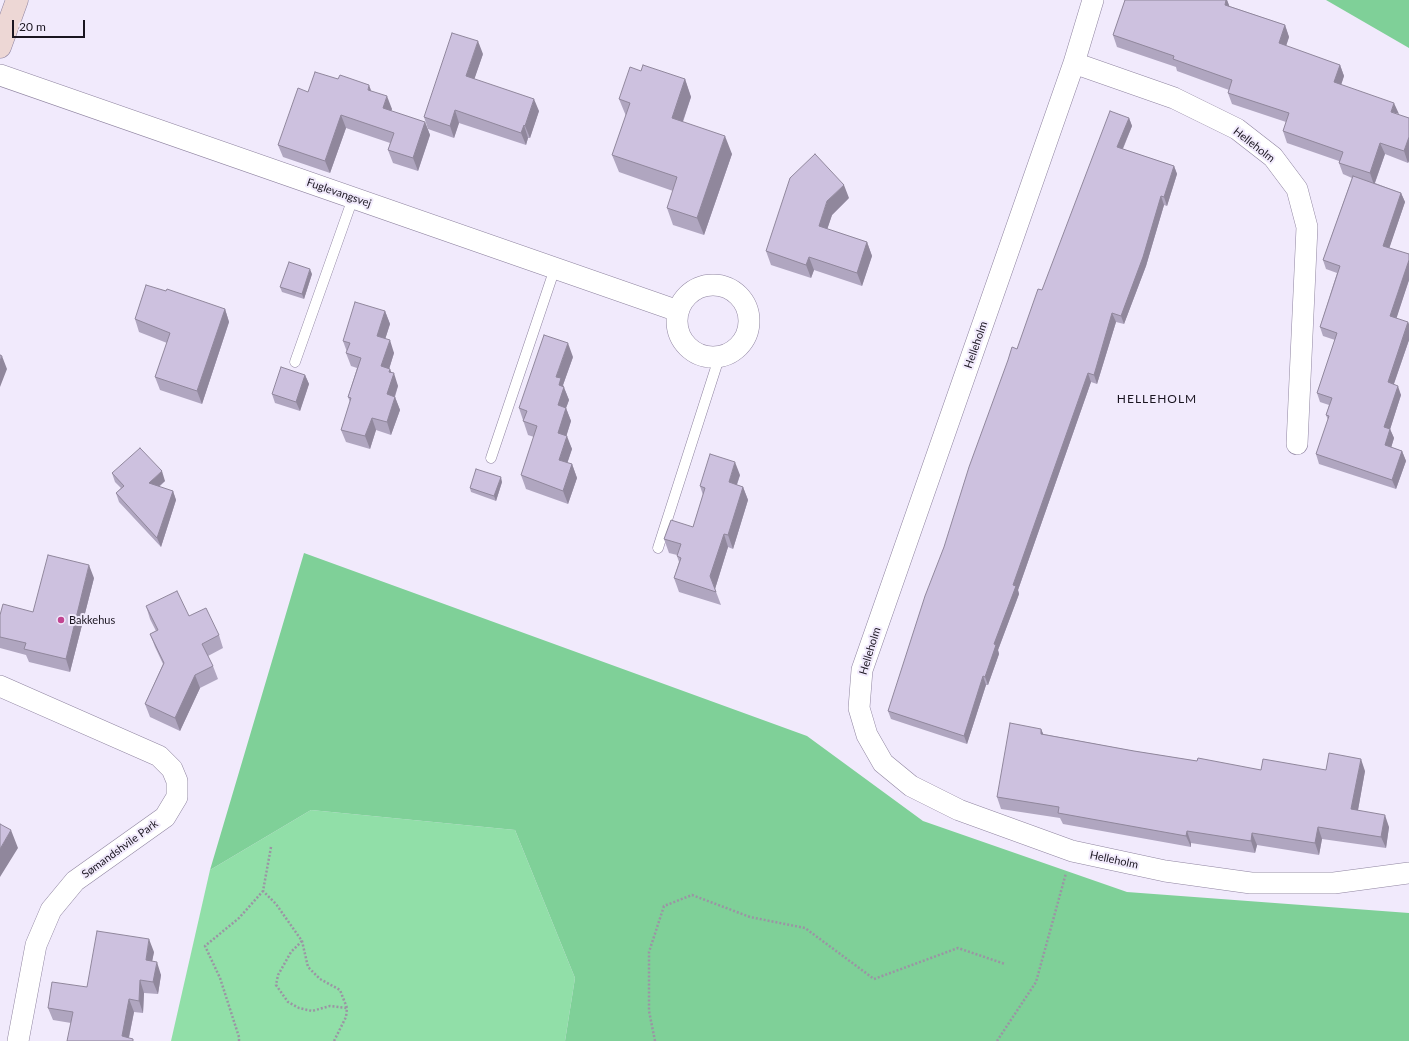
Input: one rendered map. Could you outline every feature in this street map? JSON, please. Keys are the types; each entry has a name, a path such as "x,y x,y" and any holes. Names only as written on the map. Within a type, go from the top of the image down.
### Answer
{"main road":[{"path":"0,47 17,0"}],"street":[{"name":"Helleholm","path":"1093,0 1074,64 862,670 859,708 867,735 884,763 911,786 959,810 1072,851 1165,871 1251,883 1334,883 1409,873"},
{"name":"Helleholm","path":"1074,64 1174,98 1237,129 1273,157 1297,189 1307,227 1297,444"},
{"name":"Fuglevangsvej","path":"0,75 678,311"},
{"path":"712,284 728,288 740,297 748,310 750,325 744,341 734,352 719,358 698,355 685,345 677,331 678,311 686,297 696,288 712,284"},
{"name":"Sømandshvile Park","path":"0,686 159,756 172,769 177,781 177,797 165,817 75,882 51,910 36,946 18,1041"}],"lane":[{"path":"295,362 353,198"},
{"path":"491,458 555,268"},
{"path":"658,548 719,358"}],"path":[{"path":"239,1041 220,978 206,946 239,918 263,891 271,847"},
{"path":"997,1041 1036,982 1072,851"},
{"path":"263,891 276,904 302,941 308,967 320,979 340,990 347,1008 346,1017 334,1041"},
{"path":"655,1041 649,1011 649,952 664,906 692,895 750,917 805,928 874,979 958,948 1004,964"},
{"path":"302,941 291,952 278,975 276,985 288,1002 299,1008 312,1011 330,1006 347,1008"}],"green space":[{"path":"1326,0 1409,0 1409,48"},
{"path":"304,553 807,736 923,821 1127,892 1409,913 1409,1041 565,1041 575,978 515,830 311,810 210,870"},
{"path":"311,810 515,830 575,978 565,1041 171,1041 210,870"}],"building":[{"path":"1125,0 1226,0 1225,5 1285,25 1279,43 1340,65 1334,82 1394,103 1391,112 1409,118 1409,137 1404,151 1380,143 1370,173 1339,163 1343,152 1283,131 1289,113 1228,93 1232,80 1173,59 1174,56 1113,35"},
{"path":"452,33 478,41 466,76 534,99 525,126 524,125 521,133 455,110 450,126 424,117"},
{"path":"643,65 685,79 672,118 725,136 697,218 667,208 677,177 612,155 630,103 619,99 630,67 641,71"},
{"path":"315,72 338,79 340,75 369,85 368,90 387,96 383,108 425,122 413,158 388,150 394,133 341,115 325,161 278,145 298,88 308,92"},
{"path":"1110,111 1129,118 1117,147 1174,166 1164,197 1161,196 1143,257 1121,316 1112,313 1094,375 1088,373 1013,585 1016,586 994,644 996,645 985,677 983,676 964,736 888,711 925,596 944,547 969,467 1012,347 1017,349 1038,289 1042,290"},
{"path":"815,154 844,185 827,201 819,226 867,242 857,273 809,257 806,265 766,251 790,178"},
{"path":"1353,176 1401,193 1383,246 1409,254 1409,260 1390,316 1408,322 1388,382 1398,386 1384,427 1390,429 1385,445 1402,451 1392,480 1316,454 1329,416 1326,415 1332,398 1317,393 1337,333 1320,327 1340,266 1323,260"},
{"path":"289,262 310,269 302,294 280,287"},
{"path":"146,285 166,291 167,289 225,309 197,391 155,377 170,333 135,319"},
{"path":"355,302 385,311 377,336 390,340 381,366 390,369 389,372 394,373 387,394 395,397 387,422 372,418 365,436 341,430 351,398 348,397 361,358 346,353 350,343 343,341"},
{"path":"544,335 568,343 556,377 561,378 559,385 564,387 558,405 566,408 558,433 567,436 559,460 572,464 563,491 521,475 537,426 523,421 527,411 519,408"},
{"path":"281,367 305,375 296,402 272,394"},
{"path":"140,448 162,471 149,483 173,491 157,538 116,493 124,486 112,473"},
{"path":"710,454 735,462 729,482 743,487 728,535 724,534 710,576 716,592 674,578 681,558 677,556 681,544 664,539 671,520 693,527 705,488 700,486"},
{"path":"476,469 501,477 494,496 470,488"},
{"path":"48,555 89,565 66,659 24,649 26,643 0,637 0,615 3,604 33,612"},
{"path":"177,591 189,616 206,608 219,635 202,644 213,666 195,675 175,718 145,704 164,663 150,634 158,630 146,606"},
{"path":"1010,723 1041,729 1041,734 1134,751 1197,761 1198,758 1261,770 1263,759 1326,770 1329,753 1361,759 1351,809 1385,815 1381,837 1318,827 1315,843 1252,833 1251,841 1187,831 1186,836 1058,813 1059,807 997,797"},
{"path":"0,824 11,830 0,849"},
{"path":"97,931 149,939 146,960 157,962 153,982 140,980 139,1001 129,999 122,1036 133,1039 133,1041 67,1041 73,1012 48,1008 52,982 87,987"}],"place":[{"name":"Bakkehus","path":"61,620"}],"district":[{"name":"HELLEHOLM","path":"1157,399"}]}
